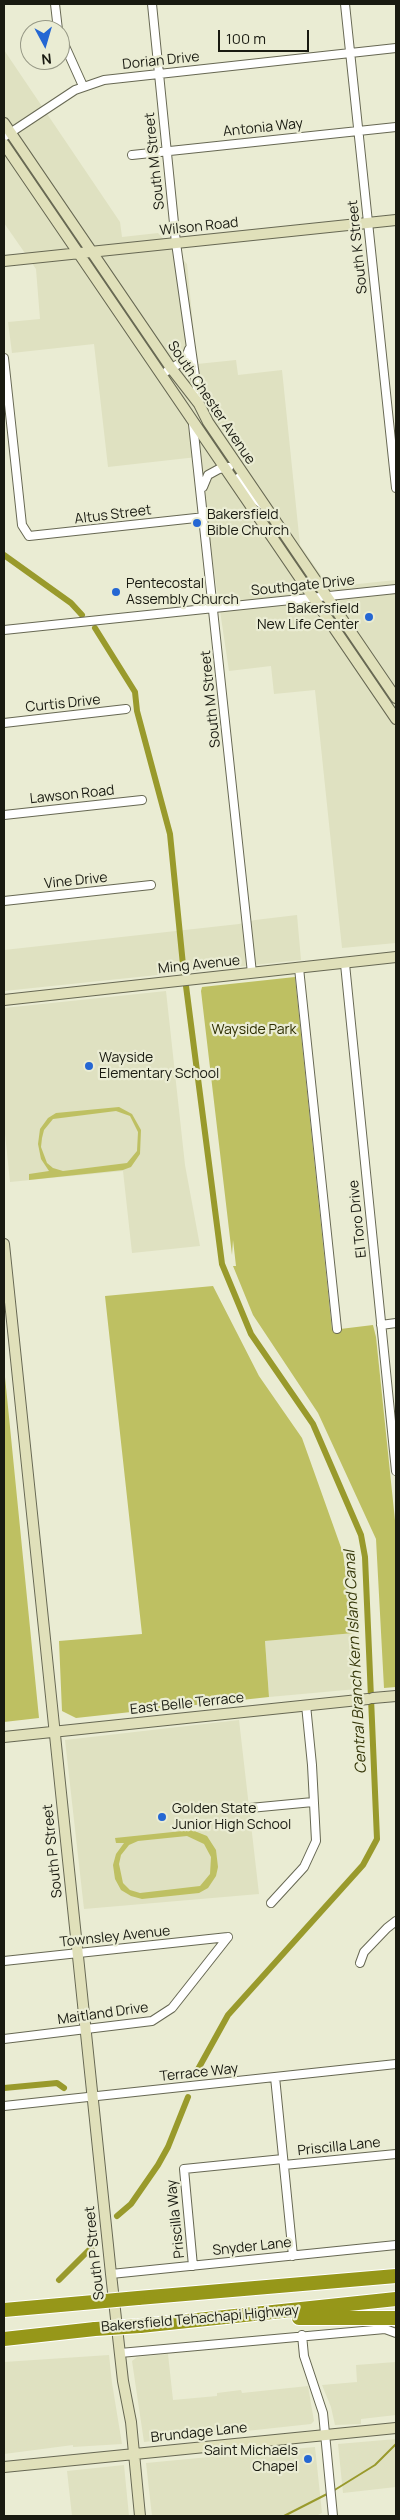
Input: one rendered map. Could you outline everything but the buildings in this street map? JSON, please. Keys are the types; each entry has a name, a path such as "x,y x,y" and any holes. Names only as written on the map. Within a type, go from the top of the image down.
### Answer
{"highway":[{"path":"361,2279 396,2272"},
{"name":"Bakersfield Tehachapi Highway","path":"4,2310 396,2276"},
{"name":"Bakersfield Tehachapi Highway","path":"4,2339 396,2299"},
{"path":"239,2316 396,2318"}],"main road":[{"name":"South Chester Avenue","path":"4,123 7,135 93,253 171,368 199,404 233,459 396,698"},
{"name":"South Chester Avenue","path":"4,144 313,597 392,706 396,719"},
{"name":"Wilson Road","path":"4,261 396,220"},
{"name":"Ming Avenue","path":"4,1000 396,957"},
{"name":"South P Street","path":"4,1244 107,2237 140,2516"},
{"name":"East Belle Terrace","path":"4,1737 396,1696"},
{"name":"Brundage Lane","path":"4,2467 396,2428"}],"street":[{"path":"55,4 57,20"},
{"name":"South M Street","path":"152,4 176,243 199,404"},
{"name":"South K Street","path":"345,4 396,488"},
{"name":"Dorian Drive","path":"7,135 82,86 104,80 396,48"},
{"path":"70,59 82,86"},
{"name":"Antonia Way","path":"132,155 396,127"},
{"path":"160,374 186,360 190,342"},
{"name":"Altus Street","path":"4,358 25,532 34,536 205,517"},
{"path":"196,425 207,434 224,459 233,459"},
{"name":"South M Street","path":"196,425 252,973"},
{"path":"202,491 208,475 224,468 231,468 250,495 266,507"},
{"name":"Southgate Drive","path":"4,630 396,589"},
{"name":"Curtis Drive","path":"4,723 126,709"},
{"name":"Lawson Road","path":"4,815 142,800"},
{"name":"Vine Drive","path":"4,901 151,885"},
{"name":"El Toro Drive","path":"345,964 396,1471"},
{"path":"299,968 337,1329"},
{"path":"381,1325 396,1323"},
{"path":"271,1903 304,1867 313,1850 316,1831 306,1705"},
{"path":"250,1808 313,1802"},
{"path":"360,1963 364,1952 396,1921"},
{"name":"Townsley Avenue","path":"4,1961 228,1937"},
{"name":"Maitland Drive","path":"4,2039 143,2024 166,2014 228,1937"},
{"name":"Terrace Way","path":"4,2106 396,2064"},
{"path":"275,2077 293,2256"},
{"name":"Priscilla Lane","path":"184,2169 396,2154"},
{"name":"Priscilla Way","path":"184,2169 194,2266"},
{"name":"Snyder Lane","path":"111,2274 396,2245"},
{"path":"120,2353 302,2335 385,2329 396,2333"},
{"path":"302,2335 304,2356 321,2407 333,2516"}],"shaded area":[{"path":"4,50 120,222 122,237 158,233 187,264 197,364 236,360 238,375 282,370 300,545 329,587 396,580 396,943 342,948 315,690 274,694 271,666 229,671 197,457 108,467 94,344 12,353 8,322 40,319 36,269 4,223"},
{"path":"297,915 301,960 4,991 4,950 239,924"},
{"name":"Wayside Elementary School","path":"166,991 185,1165 200,1246 132,1253 123,1171 10,1182 4,1124 4,1008"},
{"path":"354,1633 357,1689 269,1697 265,1641"},
{"name":"Golden State Junior High School","path":"239,1720 259,1894 84,1909 65,1740"},
{"path":"168,2354 173,2400 217,2396 217,2393 241,2390 242,2393 308,2386 314,2421 311,2424 144,2442 132,2361 137,2357"},
{"path":"109,2355 122,2444 73,2447 73,2445 4,2454 4,2362"},
{"path":"396,2362 396,2415 361,2419 361,2424 335,2425 331,2407 322,2385 357,2382 356,2365"},
{"path":"396,2439 396,2487 343,2493 338,2444"},
{"path":"315,2447 322,2513 316,2516 152,2516 146,2463"},
{"path":"124,2465 129,2516 72,2516 67,2471"}],"green space":[{"name":"Wayside Park","path":"295,977 332,1330 373,1325 376,1337 396,1530 396,1687 384,1688 376,1539 318,1413 253,1315 233,1266 236,1266 233,1240 232,1255 201,991 202,987"},
{"path":"119,1107 132,1114 141,1130 140,1154 131,1167 123,1170 29,1180 29,1174 49,1171 41,1159 38,1144 40,1129 48,1118 56,1113","holes":["116,1111 130,1116 138,1132 137,1151 127,1163 63,1171 53,1168 47,1163 41,1147 42,1138 44,1130 53,1119"]},
{"path":"213,1286 259,1376 302,1438 343,1553 354,1633 265,1641 269,1697 76,1718 62,1711 59,1641 142,1634 105,1296"},
{"path":"4,1367 39,1718 4,1722"},
{"path":"192,1830 207,1836 216,1850 218,1867 216,1876 208,1888 199,1893 142,1899 131,1896 121,1890 115,1879 113,1865 116,1854 124,1843 116,1843 115,1838","holes":["187,1836 204,1844 211,1857 210,1874 200,1886 140,1893 130,1890 123,1883 119,1864 121,1855 129,1845 138,1841"]}],"waterway":[{"name":"Central Branch Kern Island Canal","path":"4,555 71,603 82,615"},
{"name":"Central Branch Kern Island Canal","path":"95,628 135,692 137,711 170,834 184,975"},
{"name":"Central Branch Kern Island Canal","path":"186,986 222,1264 251,1334 313,1424 361,1535 365,1557 377,1839 363,1865 228,2015 197,2071"},
{"path":"4,2088 57,2083 64,2088"},
{"name":"Central Branch Kern Island Canal","path":"117,2216 131,2204 158,2165 168,2147 188,2097"},
{"path":"59,2280 97,2242"},
{"path":"333,2491 375,2465 396,2444"},
{"path":"284,2516 329,2493"}],"place":[{"name":"Bakersfield Bible Church","path":"197,523"},
{"name":"Pentecostal Assembly Church","path":"116,592"},
{"name":"Bakersfield New Life Center","path":"369,617"},
{"name":"Wayside Elementary School","path":"89,1066"},
{"name":"Golden State Junior High School","path":"162,1817"},
{"name":"Saint Michaels Chapel","path":"308,2459"}]}
